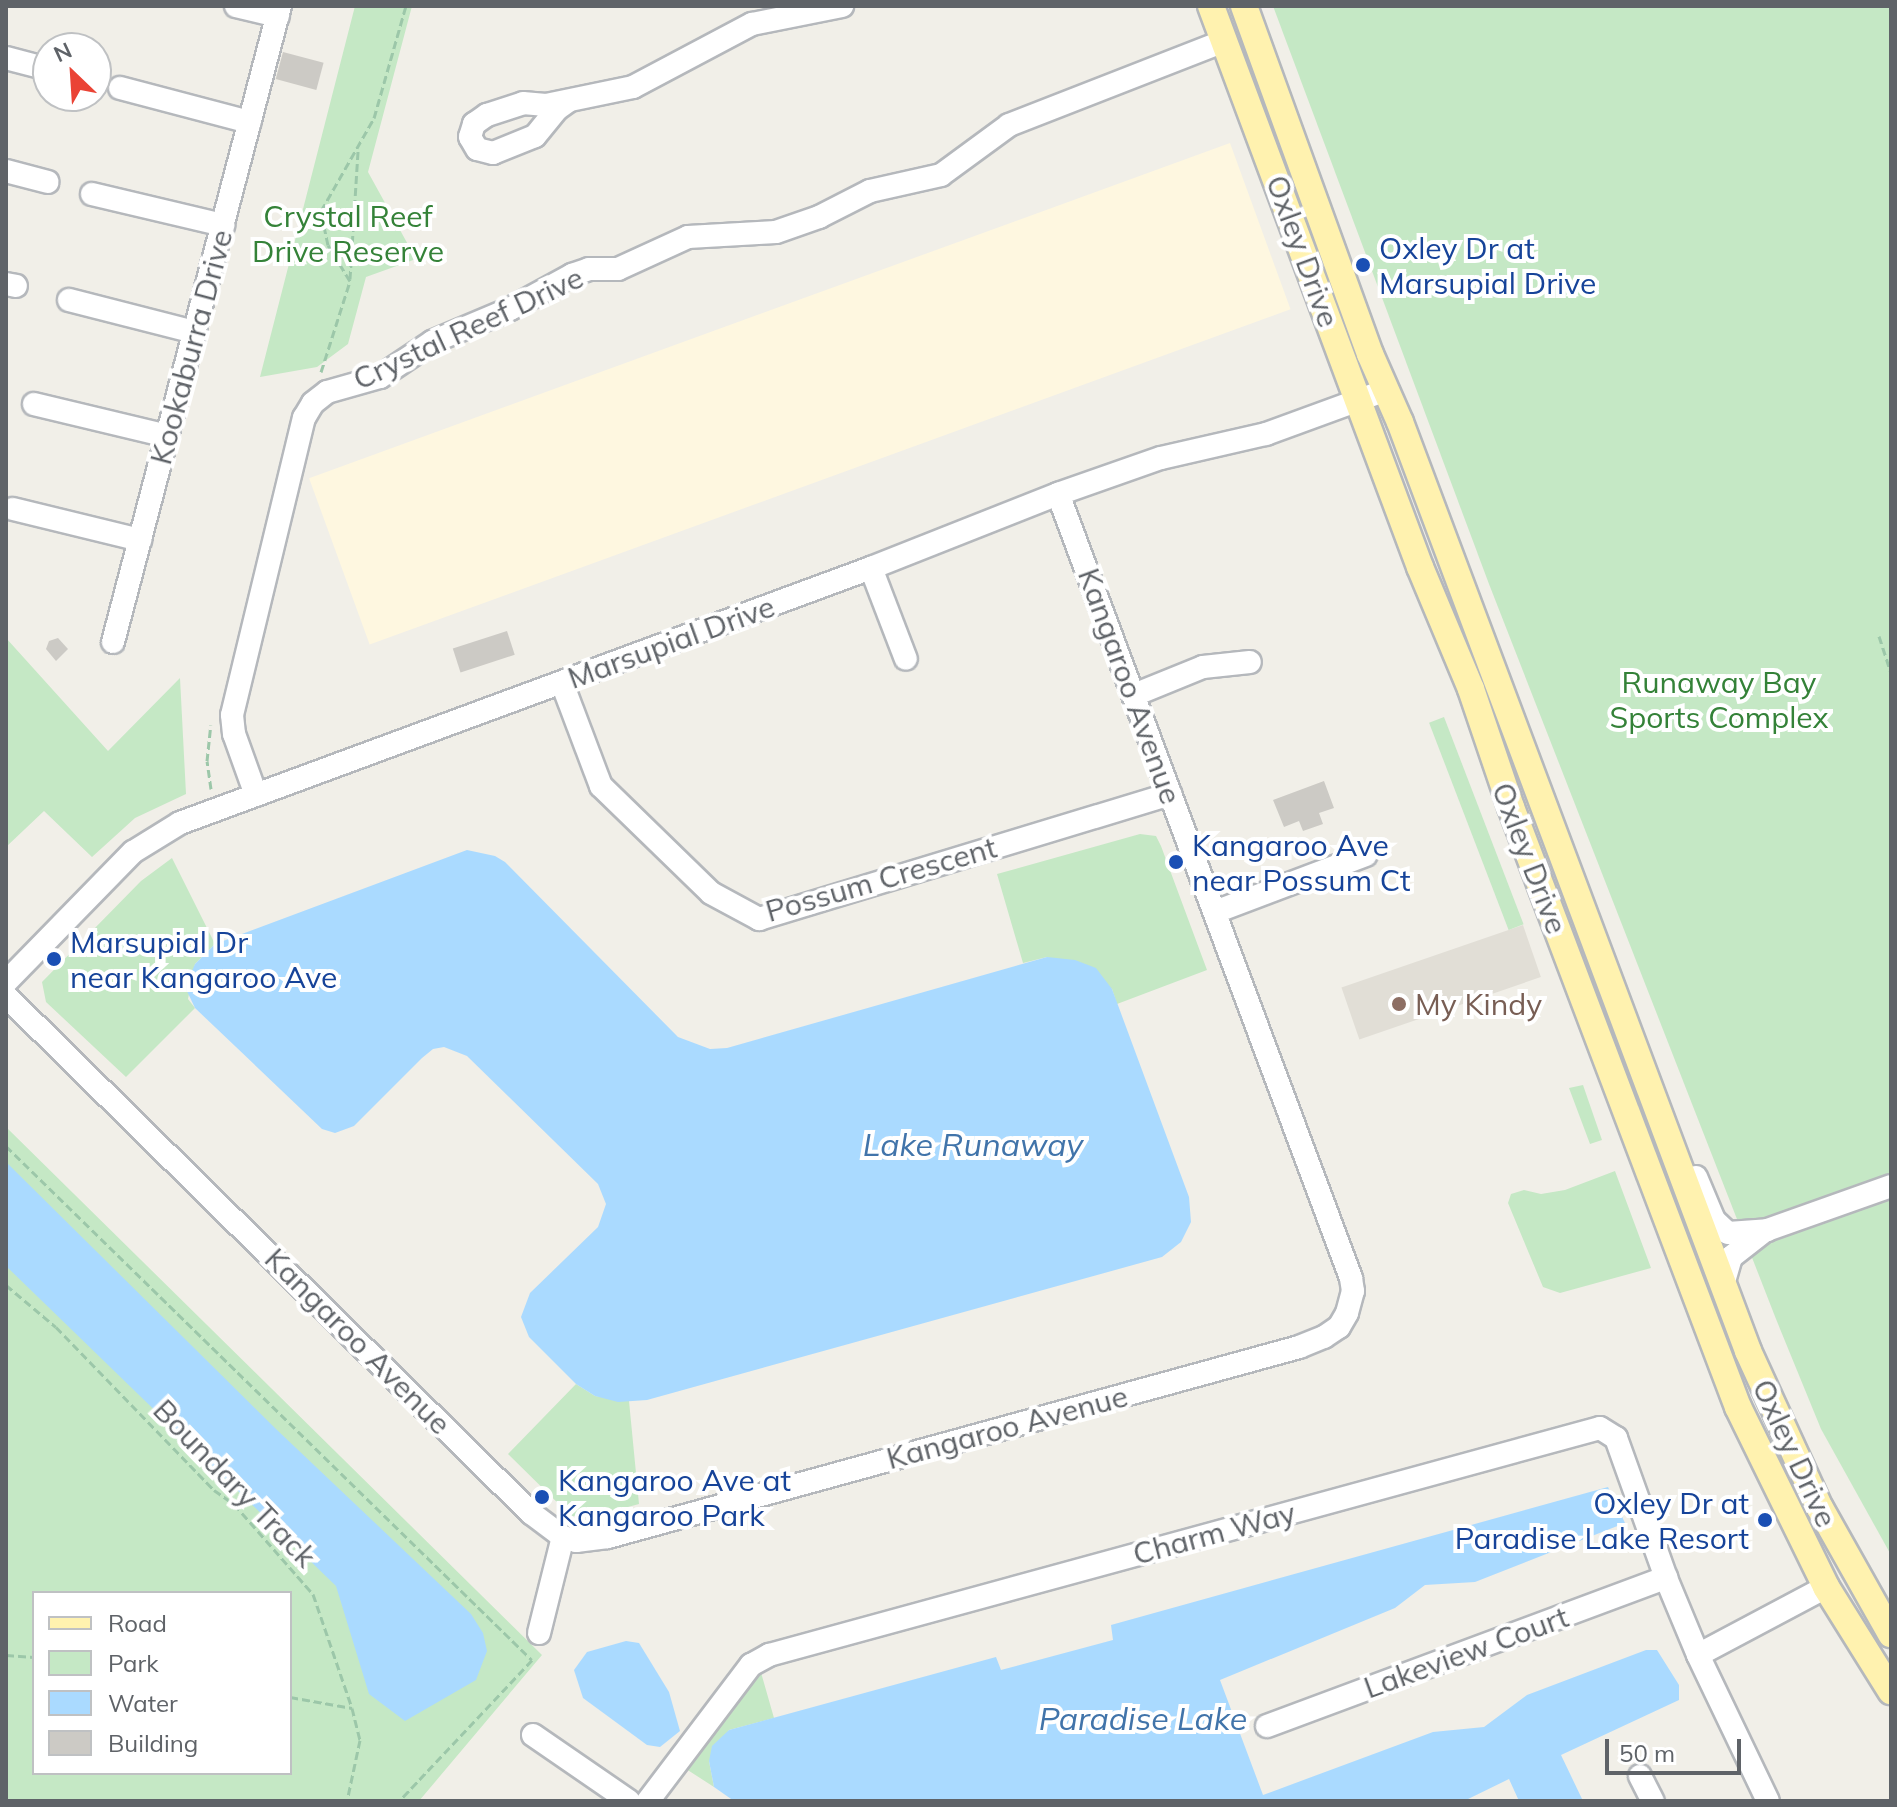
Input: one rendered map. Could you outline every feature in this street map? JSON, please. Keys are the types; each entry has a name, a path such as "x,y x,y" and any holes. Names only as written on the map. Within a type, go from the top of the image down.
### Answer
{"main road":[{"name":"Oxley Drive","path":"1211,6 1420,567 1471,689 1483,732 1704,1323 1756,1449 1826,1587 1891,1691"},
{"name":"Oxley Drive","path":"1244,6 1288,134 1723,1285 1792,1454 1841,1550 1891,1634"}],"street":[{"path":"236,6 279,11"},
{"path":"567,102 644,83 752,24 842,6"},
{"name":"Kookaburra Drive","path":"113,642 279,11"},
{"name":"Crystal Reef Drive","path":"256,795 234,734 233,703 304,418 313,403 327,392 380,377 432,342 510,309 572,275 589,269 618,269 688,237 776,232 819,217 870,191 941,175 1009,125 1224,41"},
{"path":"6,58 32,65"},
{"path":"120,88 250,122"},
{"path":"6,171 48,182"},
{"path":"92,194 223,225"},
{"path":"69,300 195,332"},
{"name":"Marsupial Drive","path":"6,982 141,846 180,823 871,568 1058,494 1161,458 1266,434 1386,390"},
{"path":"34,404 167,436"},
{"name":"Kangaroo Avenue","path":"6,996 531,1513 563,1537 576,1541 608,1537 1299,1347 1339,1327 1351,1302 1351,1278 1058,494"},
{"path":"13,509 140,540"},
{"path":"871,568 906,659"},
{"path":"1134,695 1203,667 1250,662"},
{"name":"Possum Crescent","path":"562,683 601,786 711,893 759,919 1170,794"},
{"path":"1215,912 1366,855"},
{"path":"1671,1145 1692,1170 1718,1226 1728,1233 1767,1230 1891,1186"},
{"path":"1723,1285 1731,1257 1767,1230"},
{"name":"Charm Way","path":"648,1801 751,1665 769,1655 1600,1428 1616,1438 1666,1578 1698,1655 1768,1801"},
{"path":"539,1633 563,1537"},
{"name":"Lakeview Court","path":"1267,1726 1666,1578"},
{"path":"1698,1655 1826,1587"},
{"path":"533,1735 629,1801"},
{"path":"1640,1776 1653,1801"}],"path":[{"path":"350,281 359,147"},
{"path":"1879,636 1891,674"},
{"path":"6,1146 532,1660 399,1801"},
{"name":"Boundary Track","path":"6,1285 56,1327 214,1490 234,1504 313,1594 360,1740 347,1801"},
{"path":"6,1655 32,1657"},
{"path":"292,1697 352,1708"}],"shaded area":[{"path":"1230,143 1291,309 370,645 309,478"},
{"name":"My Kindy","path":"1523,925 1541,977 1359,1040 1341,988"}],"green space":[{"name":"Crystal Reef Drive Reserve","path":"355,6 412,6 368,172 416,259 366,277 348,344 317,367 260,377"},
{"name":"Runaway Bay Sports Complex","path":"1273,6 1891,6 1891,1555 1821,1429 1776,1319 1489,584"},
{"path":"6,638 108,751 180,678 186,794 135,818 92,857 44,811 6,847"},
{"path":"1444,717 1524,924 1509,930 1429,723"},
{"path":"1140,834 1156,836 1161,846 1207,970 1117,1004 1112,989 1047,957 1023,963 997,874"},
{"path":"172,858 215,944 195,964 188,999 195,1008 126,1077 46,1002 42,982 141,881"},
{"path":"1583,1085 1602,1140 1590,1144 1569,1088"},
{"path":"6,1127 542,1655 419,1801 6,1801"},
{"path":"1615,1171 1651,1268 1560,1293 1543,1287 1508,1203 1511,1194 1524,1190 1541,1194 1565,1190"},
{"path":"576,1384 595,1396 629,1401 639,1504 591,1517 571,1516 508,1454"},
{"path":"760,1669 774,1718 729,1730 709,1761 714,1787 683,1767"}],"water":[{"name":"Lake Runaway","path":"467,850 495,856 505,862 678,1037 710,1049 727,1048 1047,957 1075,960 1096,968 1112,989 1189,1197 1191,1222 1181,1242 1162,1257 647,1400 618,1402 595,1396 576,1384 529,1337 521,1317 530,1293 598,1227 606,1204 598,1184 467,1056 444,1047 433,1049 422,1058 354,1126 335,1133 322,1129 195,1008 185,987 195,964 215,944"},
{"path":"6,1162 276,1429 471,1614 483,1633 487,1651 476,1680 405,1721 369,1694 336,1586 6,1266"},
{"name":"Paradise Lake","path":"1608,1487 1625,1523 1475,1582 1425,1585 1395,1608 1220,1680 1263,1795 1433,1732 1484,1727 1527,1695 1646,1650 1657,1650 1679,1685 1679,1700 1561,1755 1583,1801 1519,1801 1509,1779 1464,1801 734,1801 714,1787 709,1761 712,1746 729,1730 996,1657 1001,1670 1113,1640 1111,1625"},
{"path":"626,1641 639,1643 669,1692 680,1731 660,1747 647,1745 583,1698 574,1670 587,1652"}],"building":[{"path":"283,52 324,63 316,90 276,79"},
{"path":"507,631 515,655 461,672 453,649"},
{"path":"58,638 68,649 56,661 46,649 49,641"},
{"path":"1324,781 1334,808 1319,813 1323,824 1303,831 1299,821 1284,827 1273,800"}],"place":[{"name":"Oxley Dr at Marsupial Drive","path":"1363,265"},
{"name":"Kangaroo Ave near Possum Ct","path":"1176,862"},
{"name":"Marsupial Dr near Kangaroo Ave","path":"54,959"},
{"name":"My Kindy","path":"1399,1004"},
{"name":"Kangaroo Ave at Kangaroo Park","path":"542,1497"},
{"name":"Oxley Dr at Paradise Lake Resort","path":"1765,1520"}]}
